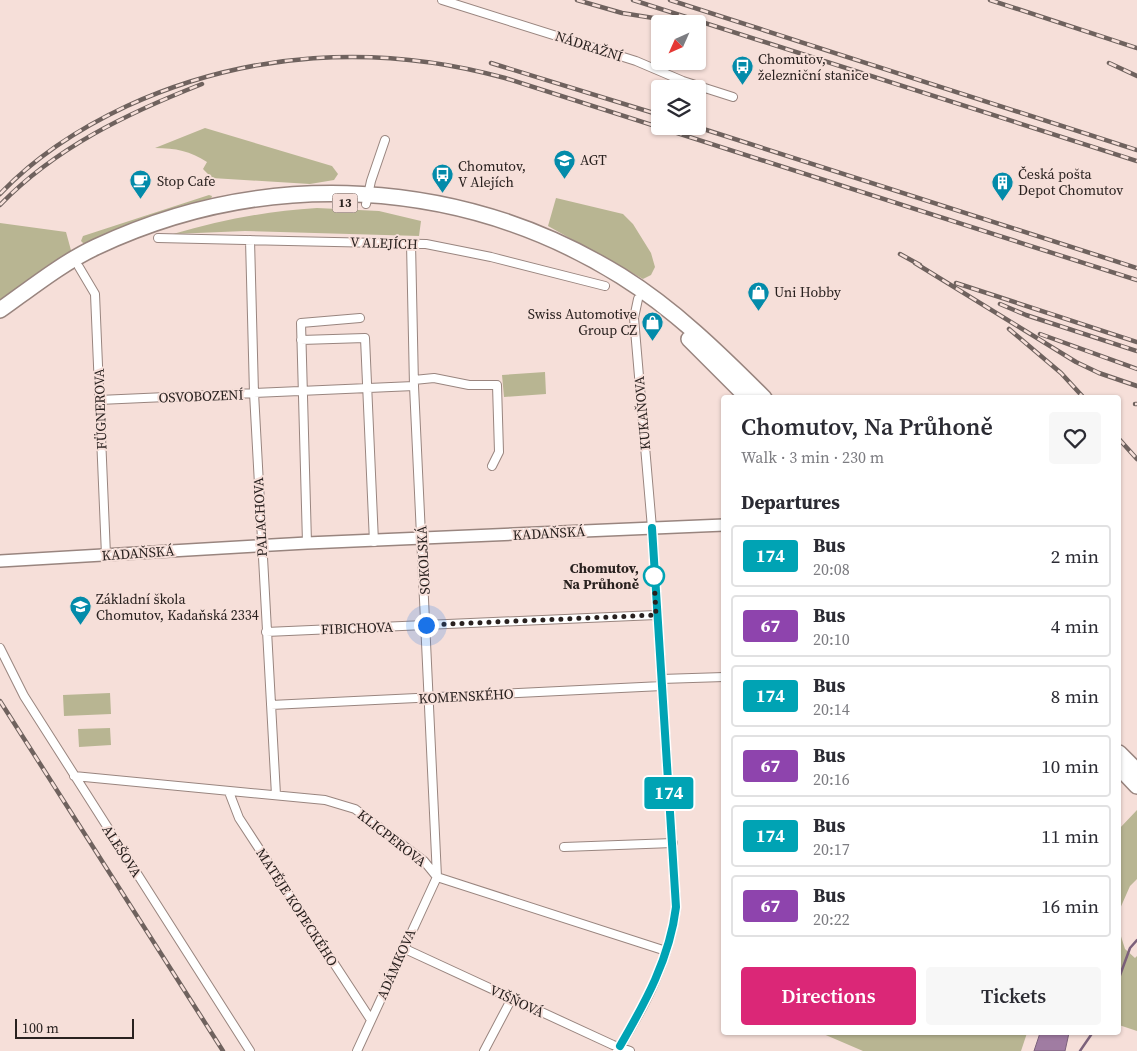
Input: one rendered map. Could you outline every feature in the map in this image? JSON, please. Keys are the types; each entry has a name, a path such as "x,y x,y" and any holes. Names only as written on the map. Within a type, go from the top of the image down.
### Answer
{"highway":[{"name":"13","path":"0,310 41,280 94,248 134,230 178,215 226,202 275,195 367,199"},
{"name":"13","path":"0,321 79,267 138,238 196,219 235,210 298,202 404,198 453,207 514,224 594,260 688,326 761,395"},
{"name":"13","path":"642,295 745,395"},
{"path":"1121,755 1137,771"},
{"path":"1121,769 1137,786"}],"street":[{"name":"NÁDRAŽNÍ","path":"442,0 636,61 683,81 733,97"},
{"path":"367,199 385,140"},
{"name":"V ALEJÍCH","path":"158,238 411,243 491,257 605,286"},
{"name":"PALACHOVA","path":"250,240 254,393 276,795"},
{"name":"SOKOLSKÁ","path":"411,243 414,383 437,877"},
{"name":"FÜGNEROVA","path":"79,267 95,294 106,555"},
{"name":"KUKAŇOVA","path":"618,1048 642,1009 666,951 676,907 656,615 652,528 634,318 642,295"},
{"path":"307,543 301,323 360,318"},
{"path":"301,340 365,338 374,542"},
{"name":"OSVOBOZENÍ","path":"99,400 368,389 414,383 434,378 469,386 497,385 499,452 492,466"},
{"name":"KADAŇSKÁ","path":"0,561 307,543 374,542 721,525"},
{"name":"FIBICHOVA","path":"266,632 656,615"},
{"name":"ALEŠOVA","path":"0,648 24,696 250,1051"},
{"name":"KOMENSKÉHO","path":"270,705 428,698 721,677"},
{"name":"KLICPEROVA","path":"74,776 325,800 355,809 424,862 437,877 666,951"},
{"name":"MATĚJE KOPECKÉHO","path":"228,792 239,818 371,1020"},
{"path":"564,847 673,844"},
{"name":"ADÁMKOVA","path":"357,1051 437,877"},
{"name":"VIŠŇOVÁ","path":"403,948 613,1046 630,1051"},
{"path":"484,1051 512,998"}],"shaded area":[{"path":"205,128 332,166 338,174 334,180 310,184 212,178 203,169 207,162 201,158 182,151 155,148"},
{"path":"209,195 212,196 211,199 170,211 85,245 81,241 83,236"},
{"path":"556,198 623,214 633,224 651,253 655,267 651,275 643,279 548,226"},
{"path":"317,208 379,211 421,221 419,236 245,231 173,234 244,217 280,211"},
{"path":"0,223 66,232 72,254 0,303"},
{"path":"545,372 546,394 504,397 502,375"},
{"path":"110,693 111,714 64,716 63,695"},
{"path":"110,728 111,745 79,747 78,729"},
{"path":"1137,810 1137,879 1130,886 1121,906 1121,827"},
{"path":"1121,936 1125,949 1135,958 1137,956 1137,1031 1121,1026"},
{"path":"826,1035 1026,1035 1021,1051 863,1051"},
{"path":"1039,1035 1069,1035 1065,1051 1034,1051"}],"waterway":[{"path":"1121,973 1130,948 1137,940"},
{"path":"1080,1051 1091,1035"}],"railway":[{"path":"577,0 622,13 651,18"},
{"path":"633,0 1137,161"},
{"path":"670,0 1137,150"},
{"path":"990,0 1137,48"},
{"path":"0,194 28,167 76,133 127,106 172,88 219,74 266,64 313,58 361,57 409,60 457,67 505,78 1137,280"},
{"path":"491,63 651,112"},
{"path":"1109,63 1137,76"},
{"path":"0,205 45,166 94,134 147,107 202,84"},
{"path":"706,130 1137,268"},
{"path":"900,254 920,265"},
{"path":"915,263 1076,362 1099,373 1137,386"},
{"path":"956,283 1137,342"},
{"path":"1000,304 1026,315 1137,351"},
{"path":"1009,329 1061,373 1081,395"},
{"path":"1040,334 1137,369"},
{"path":"1121,441 1137,459"},
{"path":"0,701 223,1051"}],"bus line":[{"name":"174","path":"620,1046 642,1009 654,982 671,935 676,907 656,615 652,528"}],"place":[{"name":"Chomutov, železniční stanice","path":"742,86"},
{"name":"AGT","path":"564,179"},
{"name":"Chomutov, V Alejích","path":"442,193"},
{"name":"Stop Cafe","path":"141,200"},
{"name":"Česká pošta Depot Chomutov","path":"1002,201"},
{"name":"Uni Hobby","path":"758,311"},
{"name":"Swiss Automotive Group CZ","path":"653,341"},
{"name":"Chomutov, Na Průhoně","path":"654,576"},
{"name":"Základní škola Chomutov, Kadaňská 2334","path":"80,626"}],"route":[{"path":"426,625 656,615 654,576"}]}
